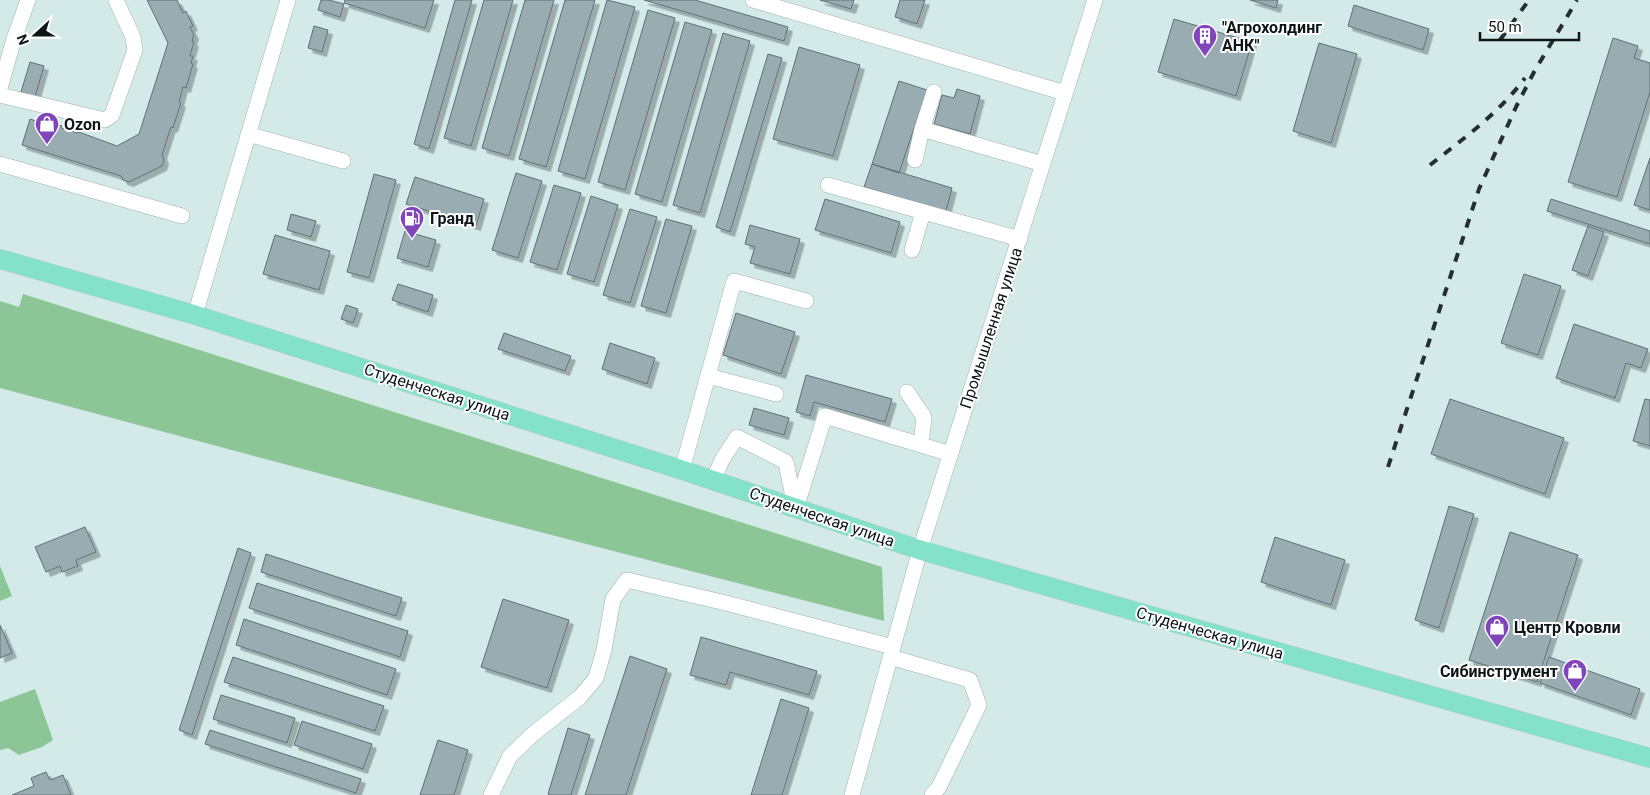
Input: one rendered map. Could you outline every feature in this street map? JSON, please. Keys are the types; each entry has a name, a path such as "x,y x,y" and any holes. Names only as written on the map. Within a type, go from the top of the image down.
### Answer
{"main road":[{"name":"Студенческая улица","path":"0,259 195,315 682,470 920,550 1650,758"}],"street":[{"path":"0,88 14,39 28,0"},
{"path":"0,95 105,120 112,115 135,50 134,37 116,0"},
{"path":"195,315 288,0"},
{"path":"753,0 1065,93"},
{"name":"Промышленная улица","path":"852,795 920,550 1095,0"},
{"path":"915,160 922,129 934,92"},
{"path":"922,129 1043,164"},
{"path":"248,134 343,161"},
{"path":"0,164 182,216"},
{"path":"828,185 1020,239"},
{"path":"912,250 923,212"},
{"path":"682,470 734,281 806,301"},
{"path":"708,376 776,394"},
{"path":"908,392 924,417 921,445"},
{"path":"796,508 825,416 951,454"},
{"path":"713,481 722,460 737,437 786,462 796,508"},
{"path":"491,795 510,756 533,734 580,698 596,678 604,650 613,599 627,580 726,603 892,652 970,680 979,705 939,787 932,795"}],"green space":[{"path":"23,294 882,567 884,621 490,519 0,388 0,301 19,307"},
{"path":"0,566 12,596 0,601"},
{"path":"35,689 53,740 42,747 19,755 8,748 0,750 0,702"}],"building":[{"path":"147,0 177,0 183,13 186,11 193,26 190,27 194,35 190,56 193,56 191,63 193,64 186,88 183,87 179,102 181,103 162,155 164,160 162,166 129,182 123,180 121,176 22,145 30,119 62,126 61,128 79,132 117,146 139,134 168,43"},
{"path":"321,0 344,4 340,17 318,10"},
{"path":"345,0 434,0 425,28 344,3"},
{"path":"455,0 472,0 429,149 414,144"},
{"path":"484,0 513,0 471,146 444,138"},
{"path":"525,0 554,0 509,156 482,148"},
{"path":"565,0 595,0 546,167 519,159"},
{"path":"607,0 635,7 585,179 558,171"},
{"path":"644,0 695,0 788,27 784,41"},
{"path":"820,0 854,0 851,9"},
{"path":"900,0 925,0 917,24 895,17"},
{"path":"1250,0 1278,0 1276,8"},
{"path":"1354,5 1429,29 1423,50 1348,26"},
{"path":"648,10 675,18 625,190 598,182"},
{"name":"\"Агрохолдинг АНК\"","path":"1174,19 1252,42 1236,96 1158,72"},
{"path":"685,22 712,30 662,202 635,194"},
{"path":"314,26 328,30 322,52 308,48"},
{"path":"723,33 750,41 700,213 673,205"},
{"path":"1613,38 1638,46 1634,58 1650,63 1650,92 1617,197 1568,182"},
{"path":"1319,43 1357,54 1331,143 1293,131"},
{"path":"799,47 860,65 833,156 773,139"},
{"path":"768,54 782,58 730,232 716,227"},
{"path":"30,62 44,66 35,97 21,92"},
{"path":"899,81 927,90 899,173 872,164"},
{"path":"957,89 980,96 970,134 934,124 942,95 954,98"},
{"path":"1650,158 1650,210 1634,205"},
{"path":"872,164 952,188 946,211 864,187"},
{"path":"516,173 542,181 518,258 492,250"},
{"path":"374,174 396,180 369,278 347,272"},
{"path":"415,177 484,199 476,226 406,204"},
{"path":"554,185 581,193 557,270 530,262"},
{"path":"591,196 618,205 594,282 567,274"},
{"path":"825,199 900,222 891,253 815,230"},
{"path":"1551,199 1650,231 1650,244 1547,211"},
{"path":"630,209 657,217 630,303 603,295"},
{"path":"291,214 316,221 311,237 287,230"},
{"path":"666,219 692,226 666,313 641,306"},
{"path":"750,225 800,239 790,274 750,263 755,247 745,244"},
{"path":"1588,226 1604,232 1588,276 1572,270"},
{"path":"405,231 436,240 428,267 397,258"},
{"path":"275,235 330,251 319,290 263,274"},
{"path":"1524,274 1561,286 1538,355 1501,343"},
{"path":"398,284 433,295 428,312 392,300"},
{"path":"346,305 358,309 353,323 341,319"},
{"path":"736,313 795,332 781,374 723,355"},
{"path":"1574,324 1648,349 1641,368 1626,363 1615,398 1556,378"},
{"path":"504,333 571,356 565,371 498,349"},
{"path":"610,343 655,358 647,384 602,369"},
{"path":"806,375 892,399 885,422 814,402 810,416 796,412"},
{"path":"1450,399 1564,438 1545,494 1431,454"},
{"path":"1645,399 1650,400 1650,446 1633,441"},
{"path":"754,408 789,418 784,435 749,425"},
{"path":"1449,506 1474,514 1439,628 1415,620"},
{"path":"85,527 96,552 76,560 78,566 62,572 60,566 46,572 35,547"},
{"path":"1510,532 1578,555 1537,682 1469,660"},
{"path":"1275,537 1345,560 1331,605 1261,582"},
{"path":"238,548 251,553 192,735 179,730"},
{"path":"266,554 402,598 396,616 261,572"},
{"path":"257,583 408,631 400,657 249,608"},
{"path":"503,599 569,620 547,688 481,667"},
{"path":"244,619 396,669 387,695 236,645"},
{"path":"0,625 12,653 0,658"},
{"path":"701,637 817,671 809,695 730,672 726,685 690,675"},
{"path":"630,656 667,669 626,795 585,795"},
{"path":"233,657 384,706 375,731 224,682"},
{"path":"1549,657 1640,689 1631,715 1540,683"},
{"path":"221,695 295,718 287,743 213,719"},
{"path":"781,699 809,708 782,795 751,795"},
{"path":"302,721 372,744 363,769 294,745"},
{"path":"568,728 590,735 571,795 551,795 548,794"},
{"path":"210,730 361,779 356,793 205,744"},
{"path":"438,740 468,750 454,795 420,795"},
{"path":"46,772 50,780 63,775 71,795 12,795 34,786 31,778"}],"railway":[{"path":"1500,40 1529,0"},
{"path":"1388,467 1479,189 1534,72 1577,0"},
{"path":"1430,165 1492,114 1525,78"}],"place":[{"name":"\"Агрохолдинг АНК\"","path":"1205,57"},
{"name":"Ozon","path":"47,145"},
{"name":"Гранд","path":"412,239"},
{"name":"Центр Кровли","path":"1497,648"},
{"name":"Сибинструмент","path":"1575,692"}]}
